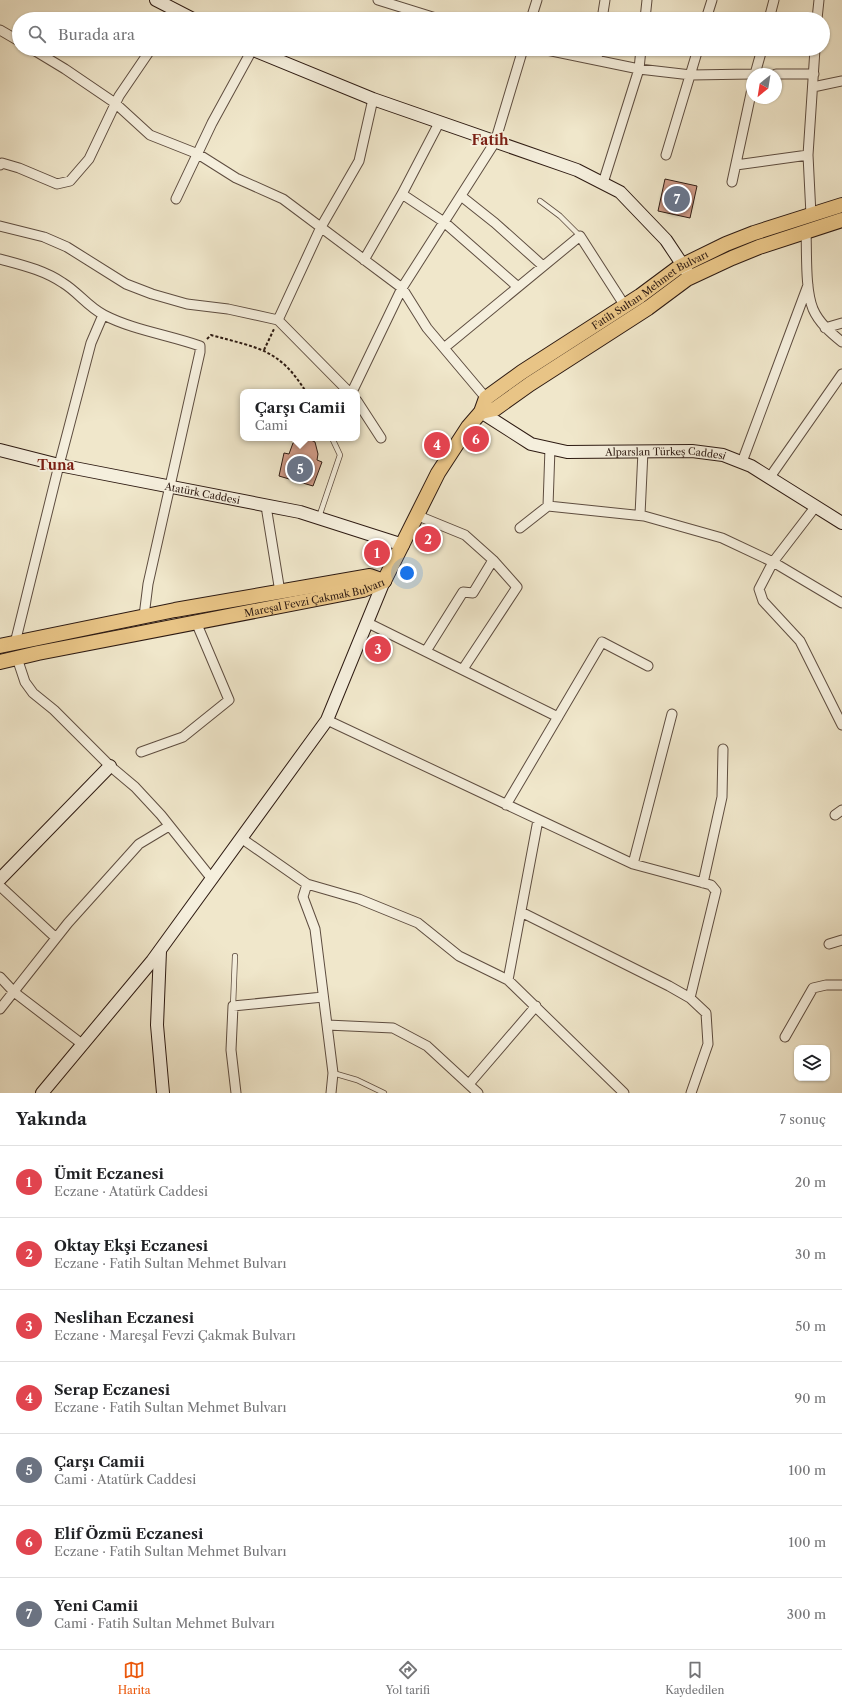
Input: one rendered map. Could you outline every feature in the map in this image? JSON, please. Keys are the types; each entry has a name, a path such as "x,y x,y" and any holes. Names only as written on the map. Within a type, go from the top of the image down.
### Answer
{"main road":[{"name":"Fatih Sultan Mehmet Bulvarı","path":"486,398 522,372 625,306 683,265 726,244 842,205"},
{"name":"Fatih Sultan Mehmet Bulvarı","path":"481,412 495,409 530,384 648,308 690,278 732,258 842,220"},
{"path":"384,581 438,473 468,427 481,412 486,398"},
{"name":"Mareşal Fevzi Çakmak Bulvarı","path":"0,646 144,616 370,576 384,581"},
{"name":"Mareşal Fevzi Çakmak Bulvarı","path":"0,662 363,590 384,581"}],"street":[{"path":"158,0 171,12"},
{"path":"378,0 417,12"},
{"path":"534,12 537,0"},
{"path":"603,12 605,0"},
{"path":"646,12 647,0"},
{"path":"708,12 712,0"},
{"path":"771,12 774,0"},
{"path":"818,12 819,0"},
{"path":"0,30 12,37"},
{"path":"44,56 116,103 150,135 198,154 236,178 283,199 402,288 427,328 486,398"},
{"path":"0,165 2,163 19,168 57,184 70,181 88,159 116,103 146,56"},
{"path":"176,199 212,123 248,56"},
{"path":"269,56 373,99 577,170 603,183 620,192 666,240 690,278"},
{"path":"353,389 402,288 495,142 521,56"},
{"path":"577,56 639,69 691,75 746,74"},
{"path":"597,56 597,60"},
{"path":"603,183 639,69 640,56"},
{"path":"666,155 696,56"},
{"path":"757,68 760,56"},
{"path":"811,215 808,155 815,56"},
{"path":"782,74 814,74"},
{"path":"813,88 842,81"},
{"path":"278,320 320,227 359,161 373,99"},
{"path":"732,182 749,104"},
{"path":"364,260 402,194 439,123"},
{"path":"736,165 808,155"},
{"path":"402,194 444,222 518,287"},
{"path":"460,196 495,223 543,266"},
{"path":"0,226 44,237 61,244 83,256 126,284 152,294 187,304 228,309 278,320 346,389"},
{"path":"806,232 808,286 813,309 825,328 842,342"},
{"path":"444,348 580,236 625,306"},
{"path":"0,259 43,271 64,283 88,305 102,315 119,322 200,346 200,352 171,487 148,584 144,616"},
{"path":"742,462 808,286"},
{"path":"15,643 91,343 102,315"},
{"path":"825,328 842,323"},
{"path":"770,477 842,374"},
{"path":"360,405 381,438"},
{"name":"Alparslan Türkeş Caddesi","path":"481,412 531,444 567,452 692,450 723,455 742,462 770,477 842,523"},
{"path":"548,506 550,448"},
{"name":"Atatürk Caddesi","path":"0,450 59,465 300,512 402,545"},
{"path":"640,515 643,451"},
{"path":"266,506 280,592"},
{"path":"520,528 548,506 640,515 722,538 773,562 842,603"},
{"path":"816,506 773,562 759,589 763,601 800,641 842,725"},
{"path":"419,510 465,535 493,560 517,587 463,670"},
{"path":"426,651 463,592 473,592 493,560"},
{"path":"42,1093 160,951 327,720 384,581"},
{"path":"141,752 183,737 229,700 196,622"},
{"path":"368,623 558,716"},
{"path":"506,805 602,642 648,666"},
{"path":"17,658 25,682 33,693 54,710 110,766 135,787 212,879"},
{"path":"633,864 672,714"},
{"path":"327,720 633,864 711,885 716,891 690,998"},
{"path":"703,883 722,797 724,749"},
{"path":"0,879 110,766"},
{"path":"508,980 538,820"},
{"path":"0,1009 56,938 139,844 169,826"},
{"path":"242,838 307,884 359,899 418,922 459,956 508,980 624,1093"},
{"path":"307,884 303,897 315,928 333,1073 330,1093"},
{"path":"0,886 56,938"},
{"path":"521,912 669,986 690,998 706,1013 708,1044 691,1093"},
{"path":"829,944 842,940"},
{"path":"160,951 157,1025 163,1093"},
{"path":"0,977 14,992 82,1044"},
{"path":"785,1038 813,988 826,985 842,985"},
{"path":"236,1093 231,1050 232,1006 324,997"},
{"path":"469,1084 536,1006"},
{"path":"327,1026 393,1028 427,1046 478,1093"}],"lane":[{"path":"540,200 560,216 580,236"},
{"path":"319,518 340,454 334,441"},
{"path":"232,1006 235,956"},
{"path":"333,1073 357,1080 384,1093"}],"path":[{"path":"264,350 278,320"},
{"path":"200,346 211,335 264,350 276,356 290,369 304,389"}],"building":[{"path":"665,179 697,186 690,218 658,211"},
{"path":"296,441 315,442 318,454 317,460 322,462 313,486 279,476 284,453 289,454 293,443"}],"place":[{"name":"Yeni Camii","path":"677,199"},
{"name":"Elif Özmü Eczanesi","path":"476,439"},
{"name":"Serap Eczanesi","path":"437,445"},
{"name":"Çarşı Camii","path":"300,469"},
{"name":"Oktay Ekşi Eczanesi","path":"428,539"},
{"name":"Ümit Eczanesi","path":"377,553"},
{"name":"Neslihan Eczanesi","path":"378,649"}],"district":[{"name":"Fatih","path":"490,140"},
{"name":"Tuna","path":"56,465"}]}
